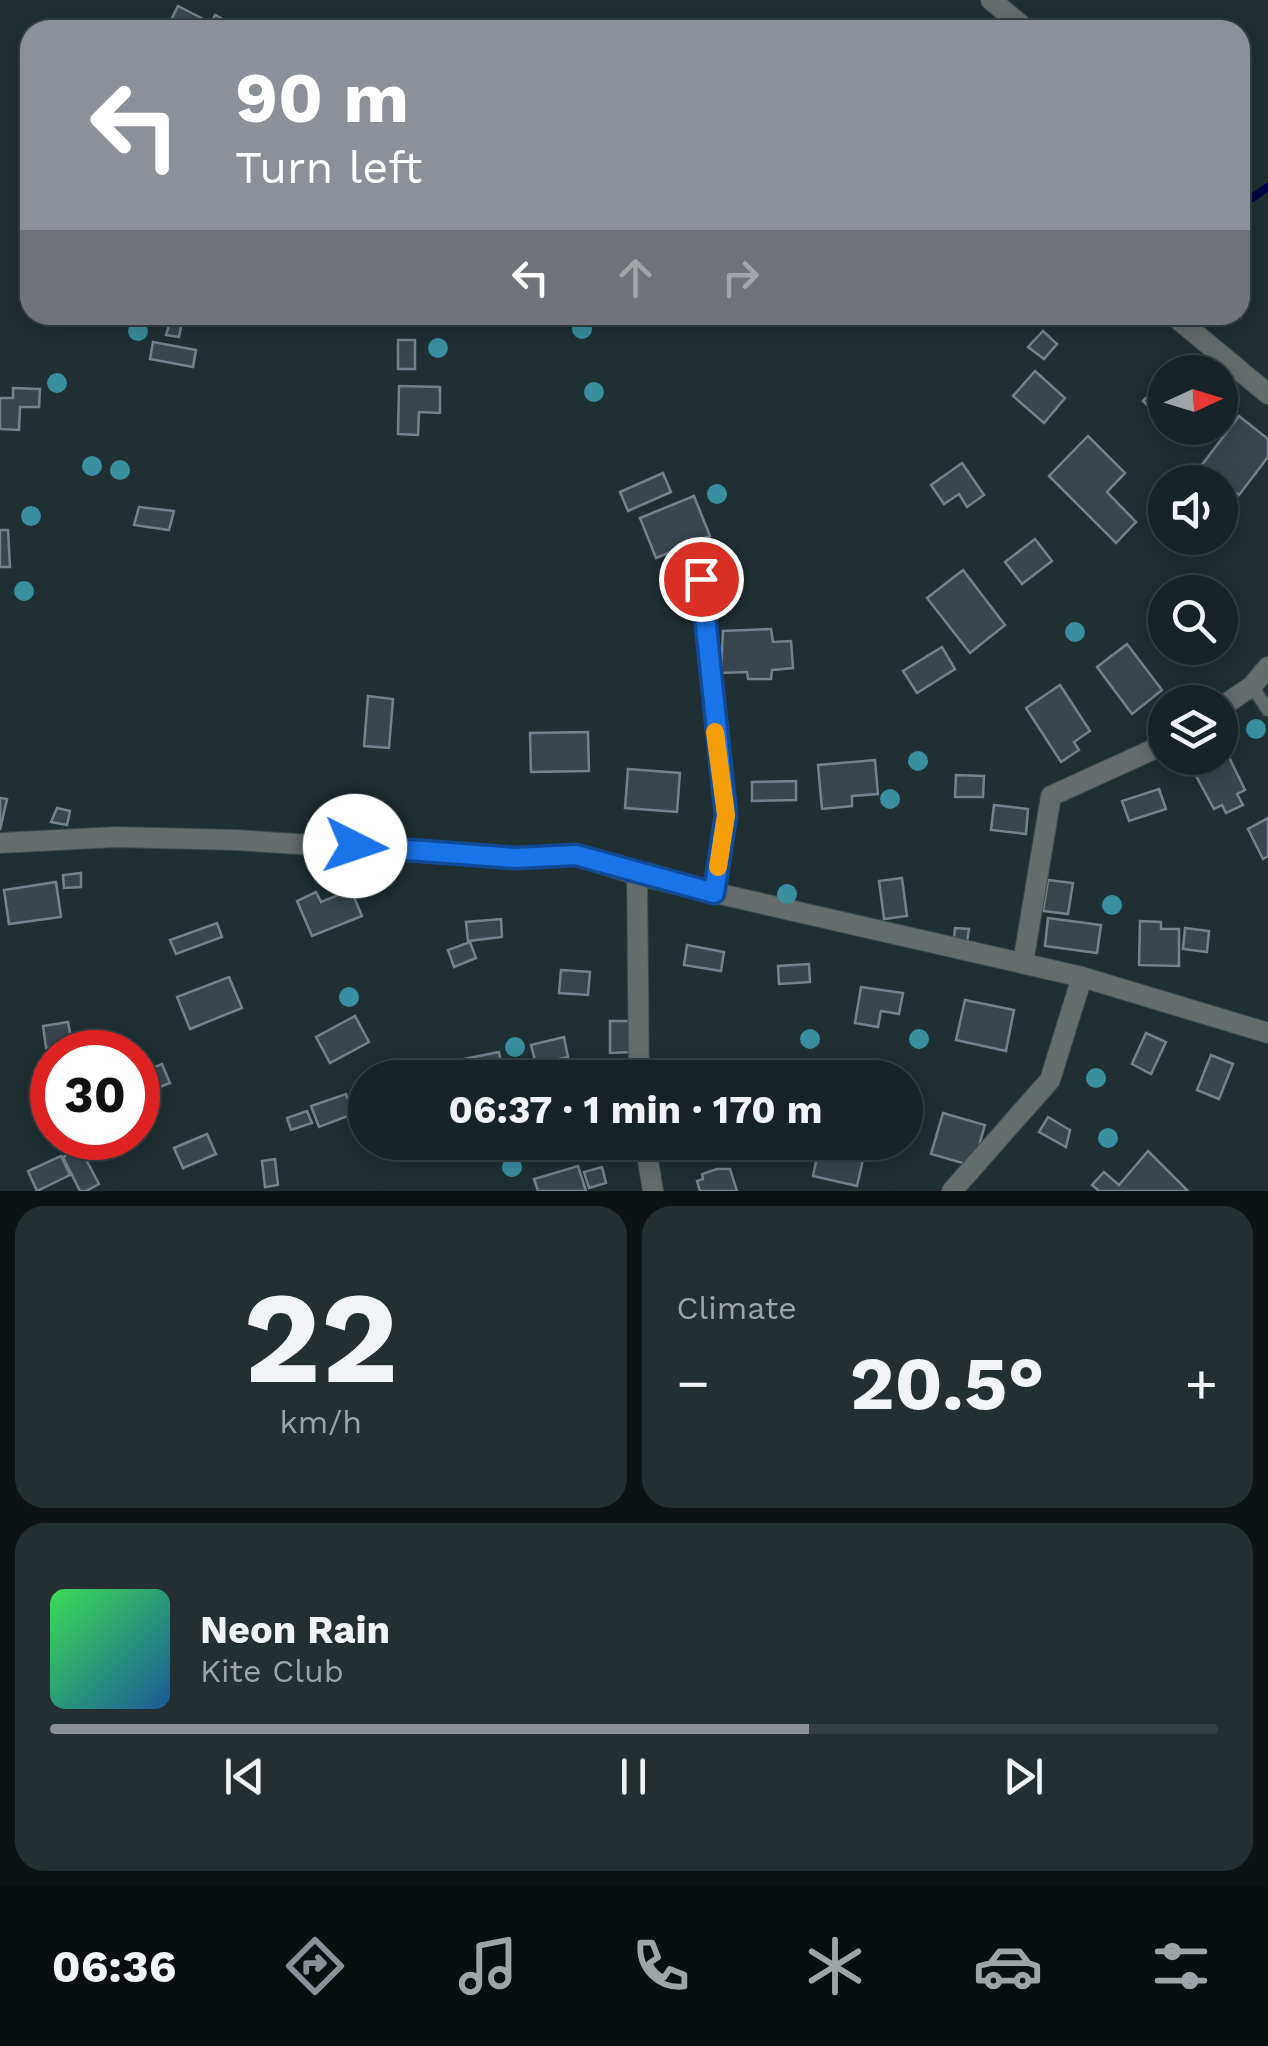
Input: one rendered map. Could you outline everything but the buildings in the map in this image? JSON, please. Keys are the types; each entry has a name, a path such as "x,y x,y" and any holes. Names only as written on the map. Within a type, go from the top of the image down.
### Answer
{"street":[{"path":"990,0 1015,20"},
{"path":"1185,325 1268,394"},
{"path":"701,579 726,815 714,893"},
{"path":"1238,696 1268,667"},
{"path":"1024,963 1050,796 1148,752"},
{"path":"0,843 116,837 515,858 576,855 637,875 1082,977 1268,1033"},
{"path":"637,875 639,1060"},
{"path":"952,1191 1050,1080 1082,977"},
{"path":"649,1160 653,1191"}],"lane":[{"path":"1252,686 1268,710"}],"waterway":[{"path":"1250,199 1268,187"}],"slow traffic":[{"path":"715,732 726,815 718,867"}],"route":[{"path":"355,846 515,858 576,855 637,875 714,893 726,815 708,677 701,579"}]}
